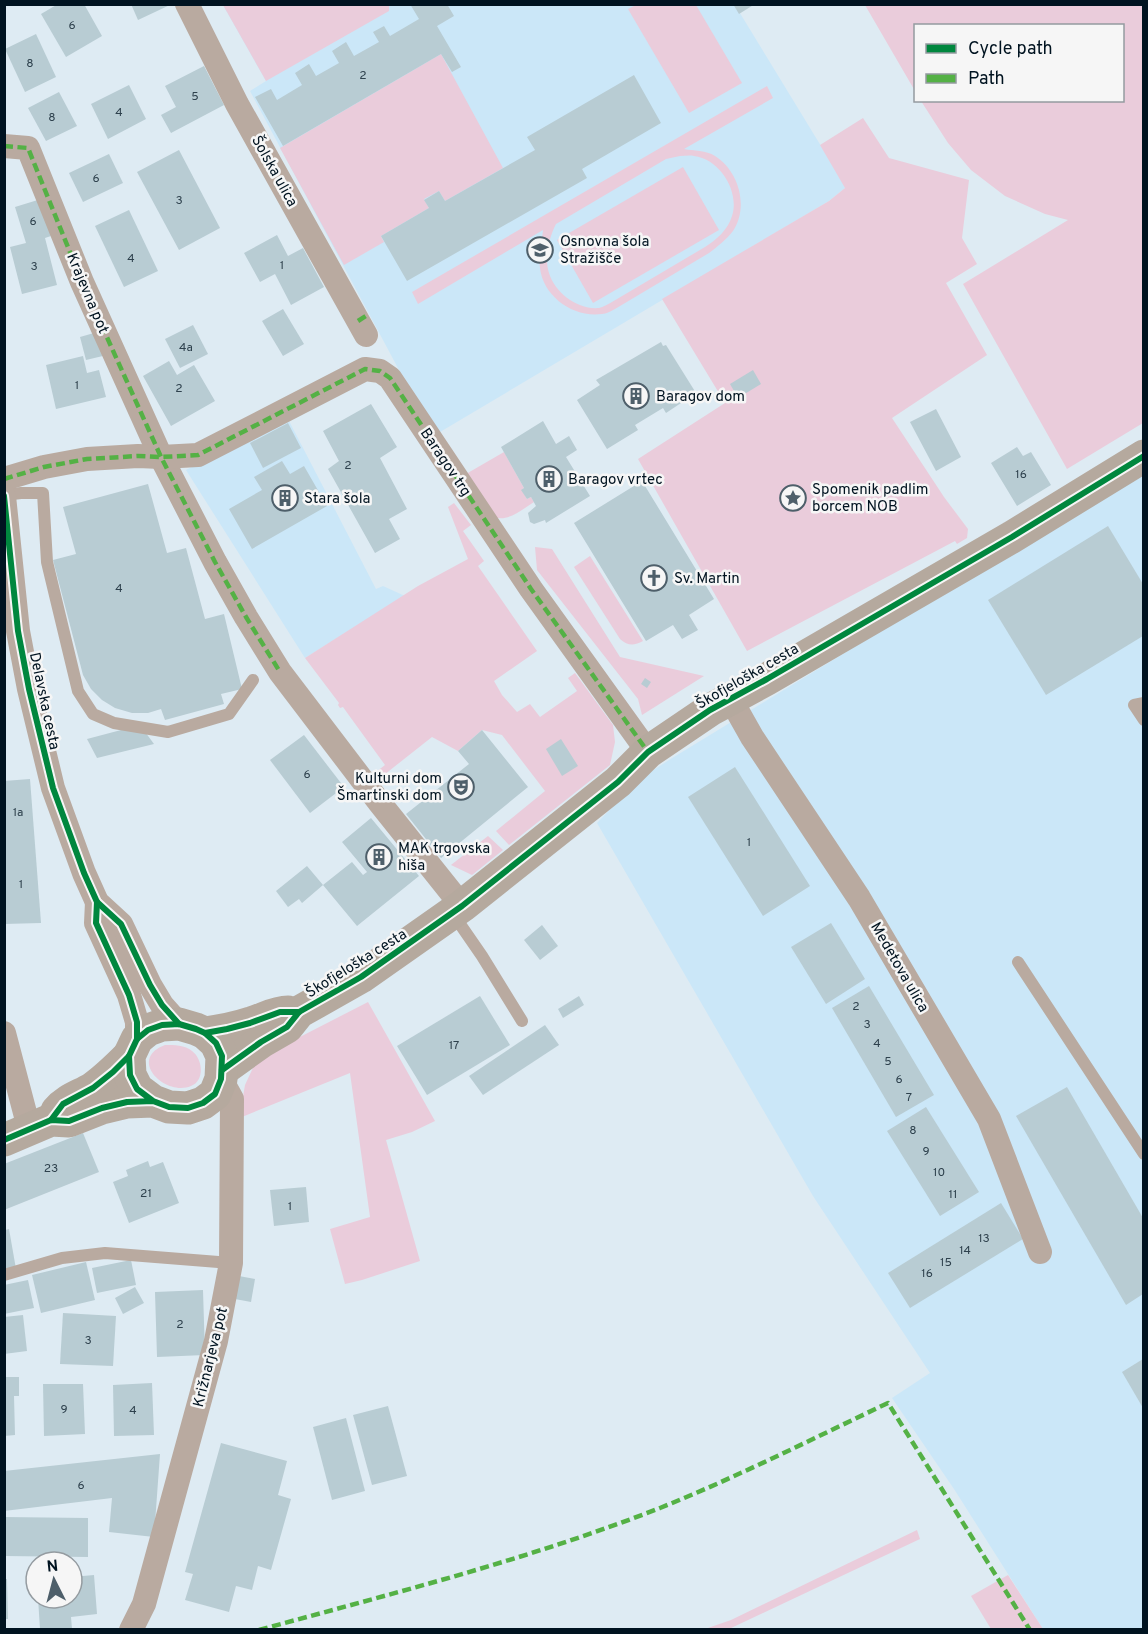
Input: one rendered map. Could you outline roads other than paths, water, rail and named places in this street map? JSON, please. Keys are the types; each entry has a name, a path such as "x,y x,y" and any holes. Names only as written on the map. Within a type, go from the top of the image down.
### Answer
{"street":[{"name":"Šolska ulica","path":"187,4 237,104 366,334"},
{"name":"Krajevna pot","path":"4,146 28,148 82,282 161,457"},
{"name":"Baragov trg","path":"4,479 44,467 87,459 198,455 365,369 380,371 390,378 531,589 648,752"},
{"name":"Škofjeloška cesta","path":"222,1074 261,1042 287,1027 298,1012 361,977 457,910 618,782 648,752 730,698 767,679 1012,537 1143,456"},
{"path":"161,457 220,571 280,672 379,802 457,910"},
{"name":"Delavska cesta","path":"4,496 8,574 29,689 53,788 97,902 121,924 162,1005 192,1028"},
{"name":"Medetova ulica","path":"730,698 752,738 859,898 989,1119 1040,1252"},
{"name":"Delavska cesta","path":"97,902 96,923 129,995 137,1022 133,1048"},
{"name":"Škofjeloška cesta","path":"192,1028 227,1029 280,1012 298,1012"},
{"path":"28,1129 63,1104 93,1088 113,1072 133,1048 148,1030 162,1025 192,1028 216,1043 222,1056 222,1074 215,1094 203,1103 188,1108 169,1107 153,1101 137,1089 130,1075 133,1048"},
{"path":"4,1033 28,1129"},
{"name":"Križnarjeva pot","path":"131,1629 144,1605 216,1341 231,1263 232,1099 222,1074"},
{"path":"28,1129 69,1121 127,1102 153,1101"}],"lane":[{"path":"4,496 43,493 47,562 78,691 93,714 114,723 168,732 229,714 253,680"},
{"path":"1143,703 1134,705 1143,720"},
{"path":"457,910 522,1021"},
{"path":"1017,962 1143,1154"},
{"path":"4,1275 62,1258 105,1253 231,1263"}],"place":[{"name":"Osnovna šola Stražišče","path":"540,250"},
{"name":"Baragov dom","path":"636,396"},
{"name":"Baragov vrtec","path":"549,479"},
{"name":"Stara šola","path":"285,498"},
{"name":"Spomenik padlim borcem NOB","path":"793,498"},
{"name":"Sv. Martin","path":"654,578"},
{"name":"Kulturni dom Šmartinski dom","path":"461,787"},
{"name":"MAK trgovska hiša","path":"379,857"}]}
